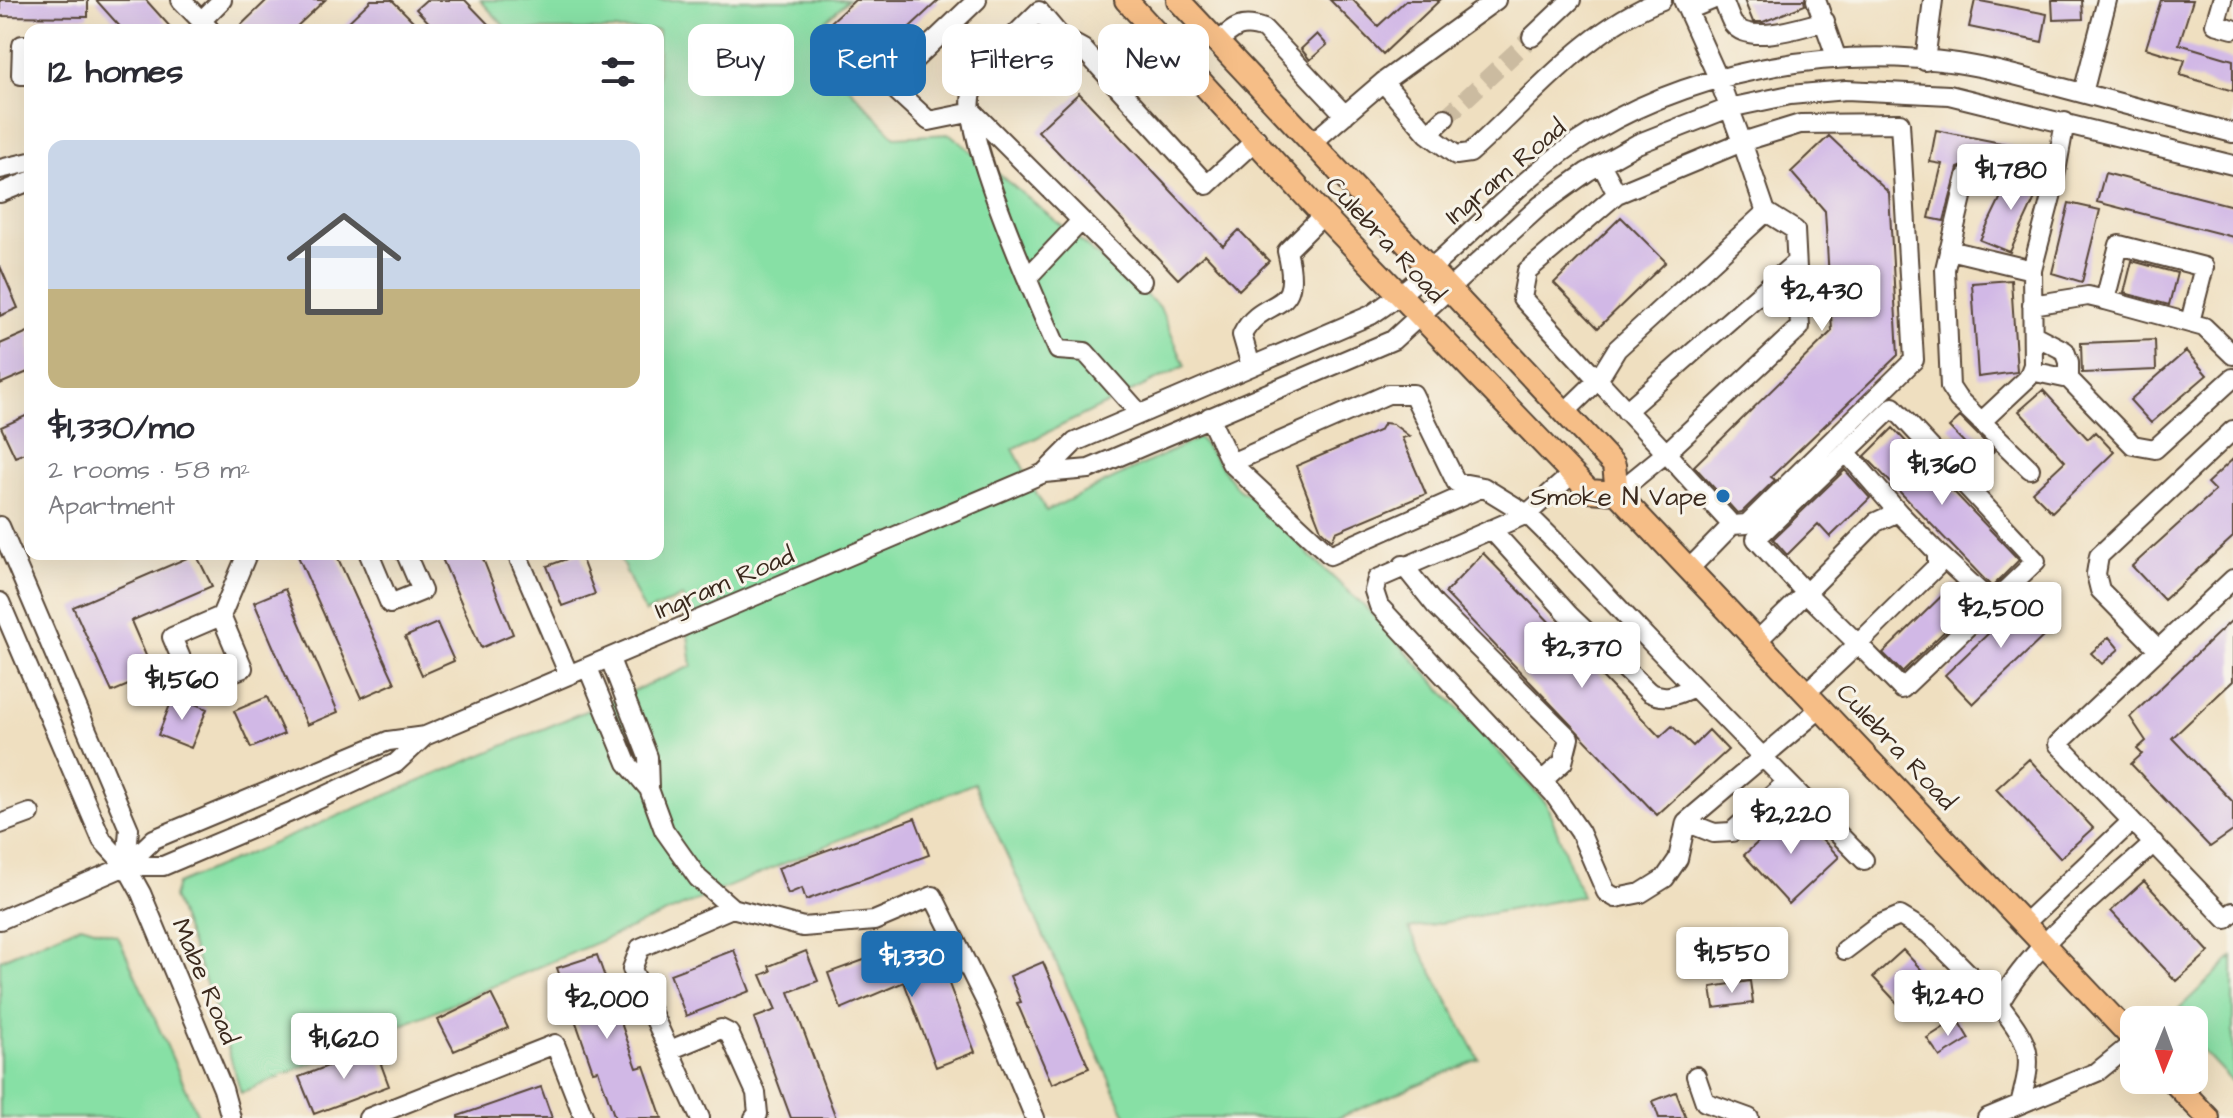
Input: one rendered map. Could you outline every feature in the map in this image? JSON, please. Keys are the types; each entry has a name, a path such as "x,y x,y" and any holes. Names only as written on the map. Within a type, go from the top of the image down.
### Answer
{"main road":[{"name":"Culebra Road","path":"1126,0 1257,139 1323,215 1572,474 1589,491 1617,493"},
{"name":"Culebra Road","path":"1178,0 1614,465 1617,493 2120,1026"},
{"path":"2185,1094 2208,1118"}],"street":[{"path":"181,0 205,24"},
{"path":"207,24 222,0"},
{"path":"973,112 929,121 889,84 977,0"},
{"path":"1313,142 1383,82 1496,0"},
{"path":"1532,37 1571,0"},
{"path":"1383,82 1428,134 1456,155 1470,153 1598,35 1636,10 1662,0"},
{"path":"1617,493 1666,453 1800,327 1795,230 1766,212 1719,80 1685,5 1712,0"},
{"path":"1723,0 1734,25 1746,32 1764,33 1825,21"},
{"path":"1816,0 1837,59"},
{"path":"1925,61 1933,0"},
{"path":"2083,93 2107,0"},
{"path":"2222,0 2215,24 2233,29"},
{"path":"1140,414 1085,352 1058,350 976,144 971,94 1001,49 1038,4 1061,37 1083,49 1207,185 1257,139"},
{"path":"1218,42 1235,25 1250,24 1264,29 1345,115"},
{"path":"24,45 21,75 24,75"},
{"name":"Ingram Road","path":"1044,473 1075,442 1371,315 1401,296 1524,184 1575,144 1625,116 1719,80 1837,59 1958,63 2233,133"},
{"name":"Ingram Road","path":"0,920 126,866 154,839 388,741 425,736 1044,473 1089,469 1393,340 1451,291 1541,205 1601,164 1637,144 1729,108 1790,95 1846,90 1900,90 1949,95 2233,165"},
{"path":"1689,569 1732,525 1747,524 1914,360 1900,90"},
{"path":"973,112 1142,281"},
{"path":"1428,134 1445,118"},
{"path":"1981,422 2028,378 2031,371 2034,335 2032,270 2052,193 2065,122"},
{"path":"1732,525 1522,298 1527,271 1617,194 1742,142 1800,124 1900,123"},
{"path":"0,169 24,163"},
{"path":"1601,164 1617,194"},
{"path":"1967,176 1949,250 1944,287 1950,387 2030,469"},
{"path":"0,193 24,183"},
{"path":"1565,412 1598,380 1617,349 1766,212"},
{"path":"1251,366 1242,335 1247,325 1288,296 1293,284 1287,251 1323,215"},
{"path":"1027,278 1081,221"},
{"path":"2105,300 2119,245 2204,267 2190,322"},
{"path":"1949,250 2032,270"},
{"path":"1626,411 1796,262"},
{"path":"2032,305 2088,296 2105,300 2204,327 2233,355"},
{"path":"2034,335 2065,351 2069,379"},
{"path":"2031,371 2069,379 2133,445 2155,449 2233,378"},
{"path":"1231,463 1388,394 1413,394 1456,482 1483,487 1527,514 1864,860"},
{"path":"1893,407 2036,561 1902,689 1756,539 1846,452 1893,407"},
{"path":"1209,417 1231,463 1330,555 1483,487"},
{"path":"2158,649 2100,590 2096,574 2099,556 2233,430"},
{"path":"1846,452 1898,512 1992,603"},
{"path":"1572,474 1527,514 1403,565 1377,579 1374,591 1379,606 1542,781 1580,832 1606,892 1616,898 1641,893 1665,878 1678,859 1686,822 1762,757 1815,700 1858,644 1937,566 1937,552"},
{"path":"1757,641 1876,522 1898,512"},
{"path":"1491,529 1569,615 1649,692 1659,697 1672,697 1694,687"},
{"path":"2,538 129,829 126,866"},
{"path":"221,616 244,560"},
{"path":"372,560 390,604 422,591 409,560"},
{"path":"520,560 569,675"},
{"path":"1403,565 1435,605 1569,738 1563,762 1542,781"},
{"path":"2233,579 2058,744 2226,919 2233,912"},
{"path":"0,602 102,840 126,866"},
{"path":"610,659 648,757 649,789 664,830 698,878 732,908 803,927 874,921 933,896 983,995 1035,1118"},
{"path":"588,668 627,763 649,789"},
{"name":"Ingram Road","path":"126,866 163,866 293,811 396,763 425,736"},
{"path":"1686,822 1714,833 1732,832 1787,782"},
{"path":"0,824 30,813"},
{"path":"2025,923 2132,821"},
{"path":"1999,1004 2008,988 2045,945 2154,843"},
{"name":"Mabe Road","path":"126,866 223,1089 231,1118"},
{"path":"700,1118 632,969 640,948 732,908"},
{"path":"1845,950 1878,925 1900,916 1928,933 1999,1004 2021,1034 2030,1054 2020,1104"},
{"path":"670,1050 721,1029 729,1033 756,1093 758,1114 754,1118"},
{"path":"368,1118 555,1044 584,1118"},
{"path":"1987,1118 2097,1072 2120,1053"},
{"path":"1696,1076 1705,1102 1749,1118"}],"green space":[{"path":"480,0 848,0 822,24 810,24 810,96 857,96 895,137 950,134 1160,307 1185,366 1013,449 1046,511 1199,438 1239,490 1260,501 1310,556 1368,610 1546,803 1582,896 1409,929 1479,1059 1338,1118 1127,1118 974,783 241,1093 218,1015 173,897 177,884 692,666 683,596 645,613 621,560 664,560 664,24 502,24"},
{"path":"81,925 118,936 199,1118 0,1118 0,960"},
{"path":"2233,957 2233,1083 2208,1056 2208,1006 2182,1006"}],"building":[{"path":"0,0 88,0 88,17 0,16"},
{"path":"96,0 146,0 168,24 118,24"},
{"path":"267,0 325,0 299,24 242,24"},
{"path":"371,0 392,0 414,22 412,24 346,24"},
{"path":"426,0 465,0 488,24 430,24 416,9"},
{"path":"855,0 939,0 913,24 829,24"},
{"path":"1330,0 1353,0 1378,26 1406,0 1440,0 1383,54"},
{"path":"1744,0 1804,0 1805,5 1763,22 1753,22"},
{"path":"1975,0 2047,14 2042,42 1969,27"},
{"path":"2052,0 2082,0 2083,19 2053,20"},
{"path":"2161,0 2193,0 2179,44 2233,60 2233,91 2180,75 2185,60 2146,48"},
{"path":"1317,34 1327,45 1310,60 1301,49"},
{"path":"1076,96 1082,96 1223,246 1239,230 1269,261 1239,290 1205,254 1178,279 1038,131"},
{"path":"1936,130 2011,145 2004,177 1978,172 1969,164 1958,168 1944,221 1929,218 1942,164 1930,162"},
{"path":"1829,136 1889,193 1898,355 1771,477 1775,480 1742,512 1737,513 1694,466 1832,331 1825,211 1791,172"},
{"path":"2013,172 2041,185 2010,252 1980,240"},
{"path":"2105,173 2233,206 2233,237 2097,202"},
{"path":"2069,203 2100,210 2082,282 2052,273"},
{"path":"1621,217 1666,262 1598,328 1554,283"},
{"path":"2132,261 2177,273 2169,305 2124,293"},
{"path":"0,266 18,308 0,316"},
{"path":"2011,280 2017,372 1978,377 1972,283"},
{"path":"24,334 24,374 0,384 0,344"},
{"path":"2155,340 2156,370 2082,373 2081,343"},
{"path":"2186,351 2207,375 2151,423 2130,400"},
{"path":"2043,390 2088,439 2095,432 2114,452 2052,512 2032,492 2065,461 2019,411"},
{"path":"24,417 24,453 15,457 1,427"},
{"path":"1960,417 1994,451 1983,462 1949,427"},
{"path":"1384,423 1393,424 1409,436 1402,438 1426,494 1336,532 1332,540 1321,530 1296,466 1379,431"},
{"path":"1893,428 2019,560 1992,587 1865,456"},
{"path":"2233,459 2233,537 2164,600 2132,566 2215,491 2207,483"},
{"path":"1845,470 1870,498 1830,537 1818,524 1787,555 1773,539"},
{"path":"1483,553 1660,737 1672,726 1693,746 1709,730 1728,750 1657,815 1445,593"},
{"path":"182,560 199,560 212,586 131,621 154,674 112,692 73,607"},
{"path":"300,560 339,560 395,683 361,698"},
{"path":"443,560 483,560 513,634 481,648"},
{"path":"564,560 582,560 595,594 562,606 547,566"},
{"path":"1954,584 1974,603 1902,672 1883,653"},
{"path":"285,589 338,712 307,725 254,602"},
{"path":"2042,599 2057,615 2041,631 2045,635 1973,704 1945,675 2017,606 2021,611 2032,600 2036,605"},
{"path":"2233,619 2233,681 2172,738 2233,802 2233,831 2210,847 2131,764 2142,754 2137,749 2146,741 2130,717"},
{"path":"437,623 454,661 422,675 405,637"},
{"path":"2109,637 2119,649 2102,664 2091,653"},
{"path":"174,695 207,709 191,748 158,735"},
{"path":"267,697 284,734 251,748 234,711"},
{"path":"2029,759 2093,828 2060,858 1996,789"},
{"path":"1794,809 1839,857 1789,904 1744,855"},
{"path":"915,818 929,855 806,900 802,888 788,894 778,868"},
{"path":"2144,881 2209,952 2176,981 2111,911"},
{"path":"734,950 750,991 686,1016 670,974"},
{"path":"936,950 975,1052 936,1067 904,982 841,1009 828,973 883,953 888,968"},
{"path":"1903,950 1930,979 1900,1006 1873,977"},
{"path":"806,951 818,981 789,992 836,1118 791,1118 754,1018 776,1010 761,975 771,971 769,966"},
{"path":"597,955 637,1068 644,1066 662,1118 615,1118 598,1070 593,1071 557,968"},
{"path":"1043,962 1089,1068 1052,1084 1017,1003 1021,1002 1010,976"},
{"path":"1750,981 1753,1003 1714,1008 1711,987"},
{"path":"491,994 508,1028 454,1051 438,1020"},
{"path":"1957,1019 1969,1039 1940,1057 1927,1038"},
{"path":"375,1048 389,1086 314,1114 299,1077"},
{"path":"541,1087 552,1118 458,1118 458,1116"},
{"path":"1676,1092 1686,1118 1659,1118 1653,1101"}],"tunnel":[{"path":"1445,118 1532,37"}],"place":[{"name":"Smoke N Vape","path":"1723,496"}]}
